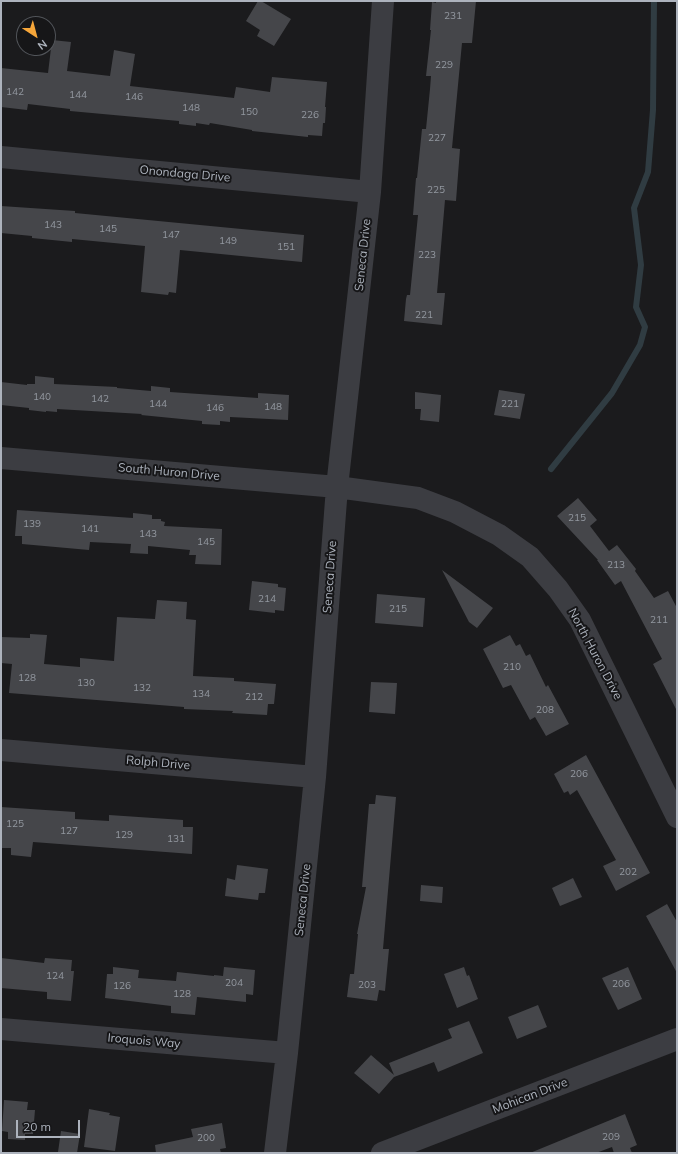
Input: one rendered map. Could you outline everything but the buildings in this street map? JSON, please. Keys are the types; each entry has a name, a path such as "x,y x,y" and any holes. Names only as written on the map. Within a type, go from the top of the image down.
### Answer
{"street":[{"name":"Seneca Drive","path":"275,1153 287,1053 315,777 337,487 370,192 382,1"},
{"name":"Onondaga Drive","path":"1,157 370,192"},
{"name":"South Huron Drive","path":"1,458 337,487"},
{"name":"North Huron Drive","path":"337,487 418,498 455,512 499,535 530,557 558,589 580,620 677,817"},
{"name":"Rolph Drive","path":"1,750 315,777"},
{"name":"Iroquois Way","path":"1,1029 287,1053"},
{"name":"Mohican Drive","path":"382,1153 677,1038"}],"waterway":[{"path":"551,469 612,393 640,345 645,327 636,307 641,265 634,208 648,172 653,110 654,1"}]}
